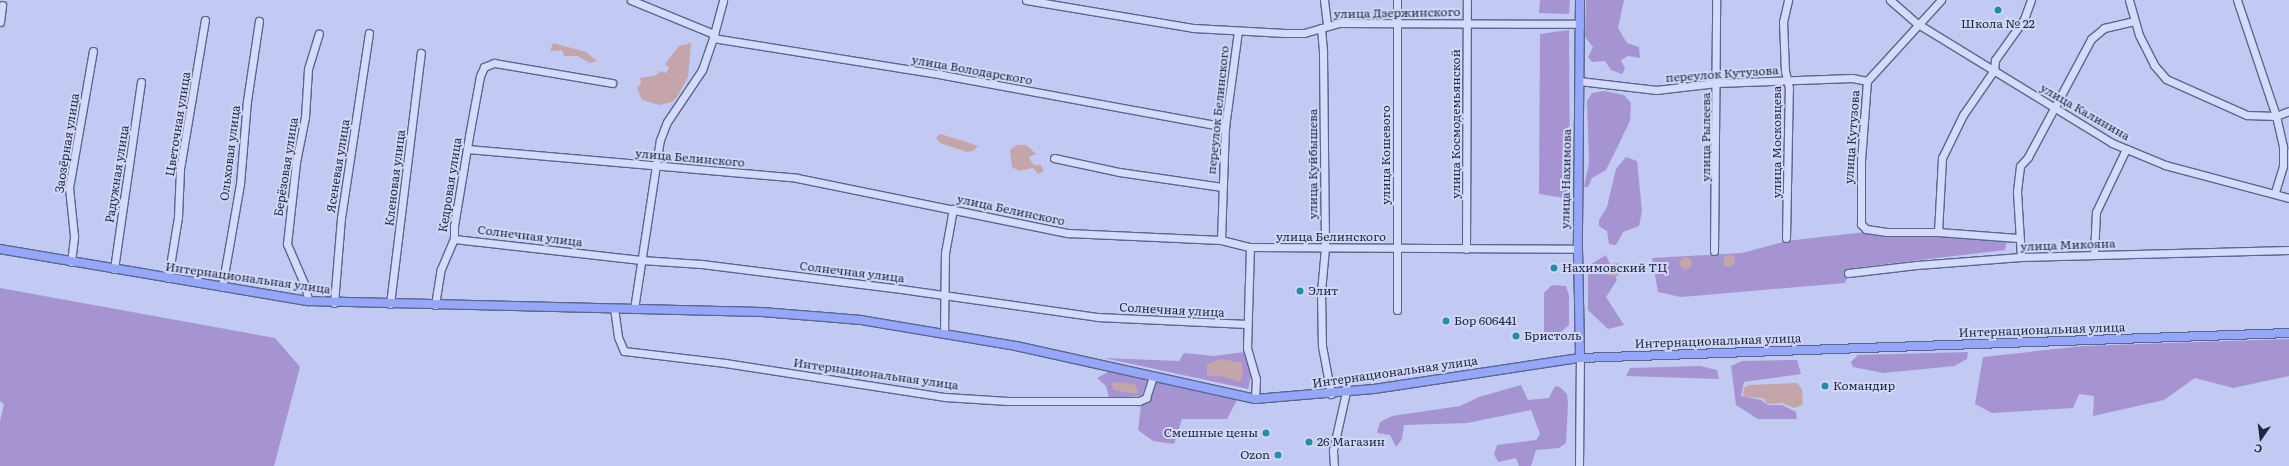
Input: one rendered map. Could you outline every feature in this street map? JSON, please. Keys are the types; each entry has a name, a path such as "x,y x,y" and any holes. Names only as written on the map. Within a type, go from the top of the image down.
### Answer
{"main road":[{"name":"улица Нахимова","path":"1580,0 1578,249 1580,358"},
{"name":"Интернациональная улица","path":"0,249 308,301 334,303 614,308 791,314 861,320 1016,346 1255,399 1331,394 1580,358 2289,333"}],"street":[{"name":"улица Володарского","path":"631,0 714,36 944,75 1225,127"},
{"path":"634,309 654,167 667,122 696,83 714,36 723,0"},
{"name":"улица Дзержинского","path":"1026,0 1193,28 1294,33 1324,27 1398,22 1580,24"},
{"name":"улица Куйбышева","path":"1324,0 1323,54 1325,248 1321,291 1322,346 1331,394"},
{"name":"улица Кошевого","path":"1397,310 1398,0"},
{"name":"улица Космодемьянской","path":"1466,249 1467,0"},
{"name":"улица Рылеева","path":"1714,251 1717,83 1716,0"},
{"name":"улица Московцева","path":"1786,238 1789,190 1788,80 1784,71 1783,16 1788,0"},
{"name":"улица Калинина","path":"1890,0 1918,24 2105,139 2165,165 2275,193 2289,198"},
{"name":"улица Кутузова","path":"1938,232 1873,231 1866,229 1861,224 1861,161 1867,81 1918,24 1928,17 1942,0"},
{"path":"2018,238 1938,232 1942,158 1963,115 1994,70 1995,60 2024,19 2031,0"},
{"path":"2130,0 2134,22 2154,65 2166,79 2189,91 2247,115 2276,116 2289,111"},
{"path":"2237,0 2276,116 2284,158 2275,193"},
{"path":"0,22 2,5"},
{"name":"Цветочная улица","path":"168,278 178,216 180,169 205,20"},
{"name":"Ольховая улица","path":"222,287 240,184 246,115 259,21"},
{"path":"2021,257 2018,238 2018,171 2055,108 2083,51 2094,36 2104,28 2134,22"},
{"name":"переулок Белинского","path":"1221,240 1225,127 1238,30"},
{"name":"Ясеневая улица","path":"334,303 341,218 369,33"},
{"name":"Берёзовая улица","path":"308,301 306,288 287,244 296,162 305,117 308,69 319,34"},
{"name":"Заозёрная улица","path":"71,262 74,236 69,188 93,51"},
{"name":"Кленовая улица","path":"390,304 421,53"},
{"name":"Кедровая улица","path":"435,305 441,268 454,239 454,226 480,76 484,67 494,64 612,82"},
{"name":"переулок Кутузова","path":"1579,81 1650,90 1717,83 1788,80 1852,78 1867,81"},
{"name":"Радужная улица","path":"114,269 141,82"},
{"name":"улица Белинского","path":"468,149 820,181 1054,231 1221,240 1250,247 1578,249"},
{"path":"2094,254 2096,212 2126,149"},
{"path":"1054,158 1119,172 1222,187"},
{"path":"944,333 946,296 945,253 953,209"},
{"name":"Солнечная улица","path":"454,239 641,260 701,264 946,296 982,299 1097,317 1247,324"},
{"path":"1250,247 1247,348 1256,379 1255,399"},
{"name":"улица Микояна","path":"1848,274 1917,265 2021,257 2289,250"},
{"name":"Интернациональная улица","path":"614,308 618,337 624,351 725,363 945,397 1015,402 1140,401 1146,398 1154,377"},
{"path":"1579,466 1580,358"},
{"path":"1334,466 1333,450 1346,392"}],"shaded area":[{"path":"1540,0 1570,0 1569,14 1539,13"},
{"path":"1586,0 1624,0 1618,28 1627,43 1639,47 1640,58 1628,56 1621,60 1625,69 1622,74 1611,70 1605,61 1592,62 1588,57 1593,47 1585,37"},
{"path":"1569,30 1570,199 1539,194 1540,34"},
{"path":"553,43 586,52 597,61 590,63 577,56 564,56 562,50 550,51"},
{"path":"691,43 688,77 677,97 672,102 659,105 642,100 637,88 641,83 640,78 654,76 661,71 666,73 669,68 665,64 679,46"},
{"path":"1604,91 1624,95 1631,103 1630,121 1606,170 1592,178 1588,187 1584,187 1589,163 1587,101 1592,93"},
{"path":"940,134 978,146 973,151 967,152 940,143 936,138"},
{"path":"1017,145 1026,145 1036,154 1029,157 1032,163 1037,166 1040,164 1044,171 1038,174 1033,168 1019,171 1012,167 1010,150"},
{"path":"1626,157 1637,161 1642,211 1639,226 1623,232 1616,245 1609,244 1607,231 1599,226 1599,220 1607,207 1616,169"},
{"path":"1865,232 1939,235 2007,241 2005,250 1852,268 1845,283 1681,297 1658,292 1652,258 1742,253 1787,241"},
{"path":"1606,255 1617,280 1606,297 1624,325 1608,329 1588,310 1588,266"},
{"path":"1727,255 1731,255 1735,261 1731,267 1727,267 1723,263 1723,259"},
{"path":"1686,257 1690,259 1692,263 1690,267 1686,269 1682,267 1680,263 1682,259"},
{"path":"1619,263 1621,265 1621,273 1616,277 1598,273 1600,265"},
{"path":"1552,285 1566,286 1569,296 1569,325 1556,336 1544,335 1544,293"},
{"path":"0,288 275,338 300,367 274,466 0,466 0,421 4,404 0,401"},
{"path":"2289,339 2289,376 2233,388 2195,378 2164,400 2093,416 2094,396 2079,394 2073,408 1992,413 1975,404 1983,357 2083,346"},
{"path":"1245,352 1252,373 1248,389 1104,358 1179,361 1184,353 1214,356"},
{"path":"1968,352 1967,359 1954,366 1883,373 1853,367 1851,362 1858,355"},
{"path":"1221,359 1242,363 1243,376 1239,382 1221,376 1207,376 1207,364"},
{"path":"1797,360 1801,374 1744,382 1741,396 1761,400 1768,405 1782,405 1796,412 1797,419 1758,419 1736,405 1731,366 1742,361"},
{"path":"1700,366 1717,370 1719,379 1626,376 1630,368"},
{"path":"1112,370 1148,378 1142,396 1109,398 1106,386 1097,378"},
{"path":"1155,379 1237,400 1227,419 1182,419 1174,444 1153,441 1138,430 1141,406 1148,400"},
{"path":"1116,382 1136,385 1138,392 1134,394 1114,390 1111,384"},
{"path":"1797,383 1802,389 1803,405 1794,408 1782,403 1767,404 1763,398 1744,397 1743,394 1744,388 1748,385"},
{"path":"1521,385 1528,400 1549,398 1555,386 1560,387 1567,394 1566,443 1559,448 1536,450 1531,466 1519,466 1516,458 1498,462 1494,454 1497,445 1536,440 1540,434 1531,410 1467,423 1404,425 1402,439 1396,447 1390,435 1377,433 1380,422 1392,416 1460,406 1479,397"}],"place":[{"name":"Школа № 22","path":"1998,10"},
{"name":"Нахимовский ТЦ","path":"1554,268"},
{"name":"Элит","path":"1300,291"},
{"name":"Бор 606441","path":"1446,321"},
{"name":"Бристоль","path":"1516,336"},
{"name":"Командир","path":"1825,386"},
{"name":"Смешные цены","path":"1266,433"},
{"name":"26 Магазин","path":"1309,442"},
{"name":"Ozon","path":"1278,455"}]}
